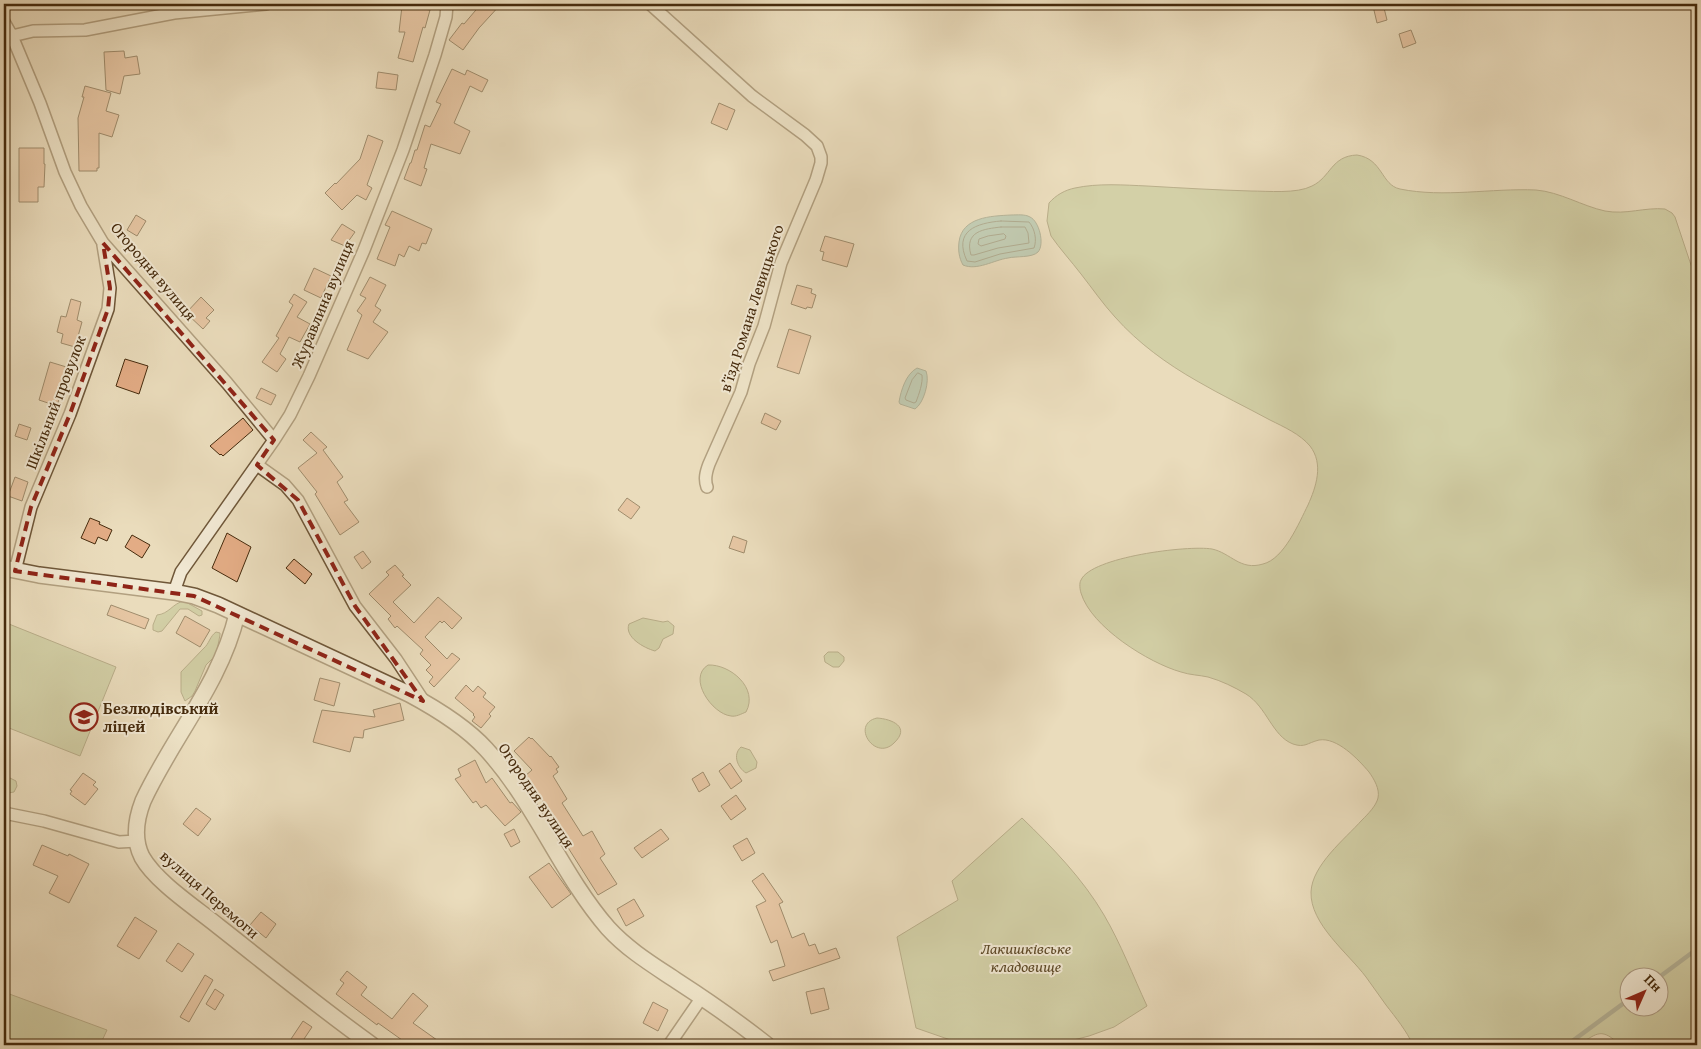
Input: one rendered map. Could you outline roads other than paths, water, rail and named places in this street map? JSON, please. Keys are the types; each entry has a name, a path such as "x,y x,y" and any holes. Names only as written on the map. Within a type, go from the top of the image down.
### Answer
{"street":[{"path":"12,36 33,31 84,30 174,13 266,4"},
{"name":"Журавлина вулиця","path":"174,592 181,572 274,440 290,415 306,383 364,250 414,116 446,17 448,4"},
{"name":"в’їзд Романа Левицького","path":"650,4 752,96 805,135 817,146 821,157 816,180 778,270 764,326 749,364 741,392 709,464 705,483 707,487"},
{"name":"Огородня вулиця","path":"4,22 12,36 40,102 65,172 81,206 103,243 227,383 274,440"},
{"name":"Шкільний провулок","path":"9,570 31,507 70,414 108,308 110,288 103,243"},
{"name":"Огородня вулиця","path":"257,465 284,485 298,500 355,606 396,659 423,701 464,728 496,760 585,897 609,929 641,957 702,997 767,1045"},
{"path":"9,570 194,596 237,614 423,701"},
{"name":"вулиця Перемоги","path":"237,614 231,639 217,669 143,801 137,824 137,841 146,863 171,888 372,1045"},
{"path":"4,813 44,821 119,842 137,841"},
{"path":"669,1045 702,997"}],"water":[{"path":"1028,216 1036,223 1041,238 1038,252 1032,255 1003,259 980,266 968,267 963,265 960,257 959,242 961,234 966,227 987,217"},
{"path":"917,368 926,371 927,386 921,402 915,409 899,402 907,378"}],"waterway":[{"path":"1668,971 1697,949"},
{"path":"1567,1045 1618,1007"}],"place":[{"name":"Безлюдівський ліцей","path":"84,717"}],"park label":[{"name":"Лакишківське кладовище","path":"1026,957"}]}
